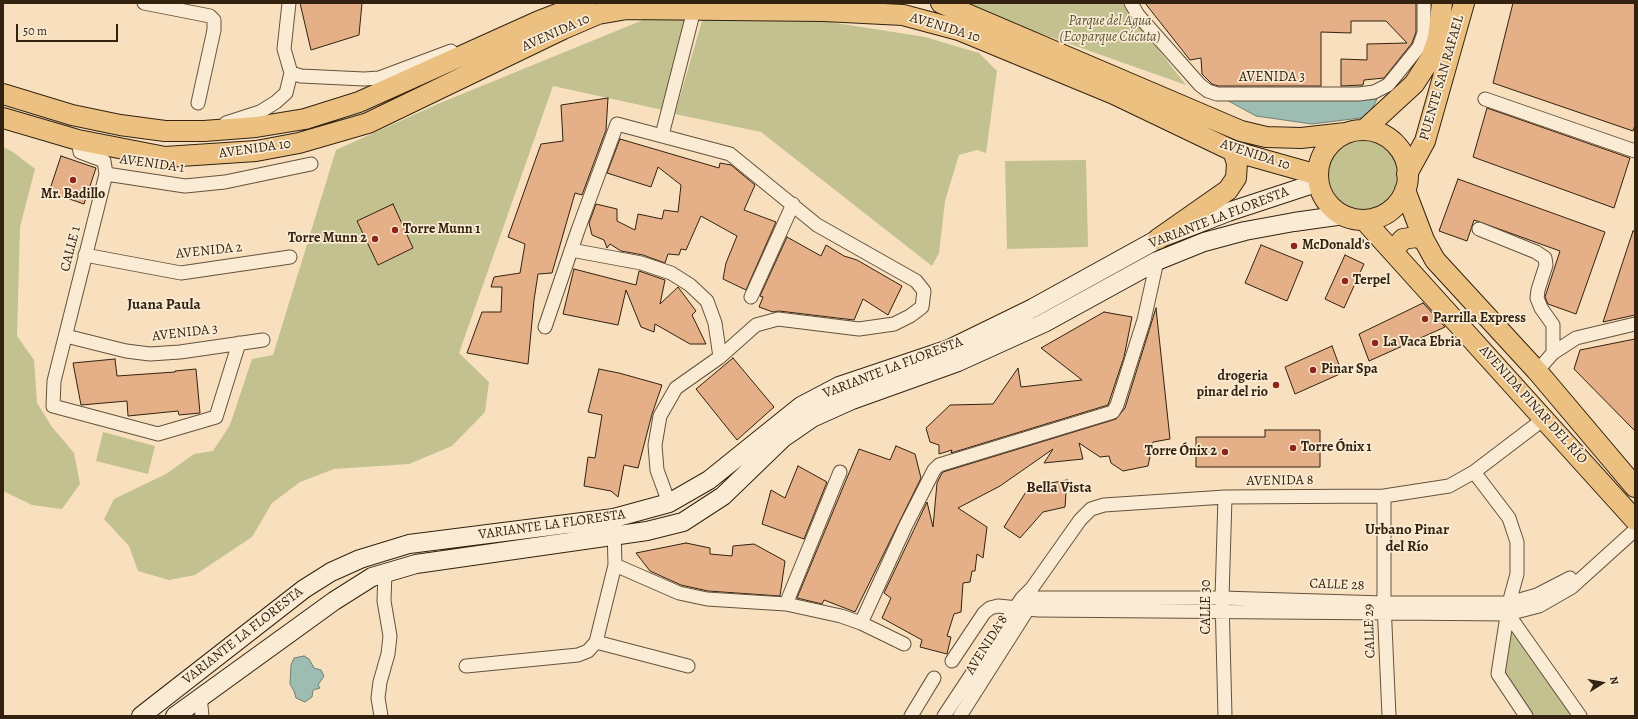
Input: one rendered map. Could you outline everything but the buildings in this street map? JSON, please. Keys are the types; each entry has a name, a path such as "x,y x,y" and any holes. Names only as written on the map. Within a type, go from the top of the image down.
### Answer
{"main road":[{"name":"AVENIDA 10","path":"3,94 72,115 120,125 165,130 204,131 256,127 305,119 359,102 471,53 539,21 586,3"},
{"name":"AVENIDA 10","path":"941,3 982,29 1233,151 1318,179"},
{"name":"PUENTE SAN RAFAEL","path":"1355,132 1414,84 1431,58 1438,38 1442,3"},
{"name":"PUENTE SAN RAFAEL","path":"1406,182 1425,141 1464,3"},
{"name":"AVENIDA 10","path":"3,118 78,140 165,157 256,151 299,143 368,123 563,28 598,14 627,9 824,11 903,15 946,25 982,29 1185,107 1241,131 1266,137 1301,138 1355,132"},
{"path":"1355,132 1381,134 1394,144 1404,158 1406,182 1400,200 1389,211 1380,217 1364,220 1344,216 1329,204 1323,196 1318,179 1319,164 1332,142 1355,132"},
{"path":"1158,239 1228,190 1236,178 1237,163 1233,151"},
{"name":"VARIANTE LA FLORESTA","path":"141,716 162,710 304,589 331,572 360,559 409,544 614,518 669,503 710,480 801,406 839,386 949,349 1033,308 1158,239 1318,179"},
{"name":"AVENIDA PINAR DEL RÍO","path":"1406,182 1424,240 1435,260 1537,372 1635,487"},
{"name":"VARIANTE LA FLORESTA","path":"175,716 200,696 334,601 372,577 416,564 647,531 682,522 723,496 783,438 812,418 852,400 958,362 1029,330 1157,261 1204,242 1245,231 1294,222 1344,216"},
{"name":"AVENIDA PINAR DEL RÍO","path":"1364,220 1545,418 1635,520"},
{"path":"1393,251 1404,239 1416,237 1424,240"}],"street":[{"path":"144,3 210,16 214,20 214,30 198,103"},
{"path":"204,131 260,112 276,102 286,93 291,73 284,49 289,3"},
{"name":"AVENIDA 3","path":"1131,3 1138,15 1200,85 1208,91 1217,94 1359,94 1374,92 1388,85 1419,47 1424,33 1424,3"},
{"path":"662,135 694,10"},
{"path":"291,73 300,76 364,79 379,78 449,51 458,50 471,53"},
{"path":"1485,99 1635,151"},
{"path":"545,327 571,250 617,124 730,154 817,225 916,281 924,291 922,306 910,316 894,324 876,328 859,329 778,319 756,325 720,357 676,388 660,416 655,445 657,470 669,503"},
{"path":"78,140 80,152 104,161 106,174"},
{"name":"AVENIDA 1","path":"106,174 185,186 224,182 311,164"},
{"name":"CALLE 1","path":"106,174 54,381 54,406 158,434 216,417 239,343"},
{"path":"751,298 793,204"},
{"path":"1479,229 1536,252 1545,258 1546,266 1538,290 1537,298 1541,308 1553,325 1553,353"},
{"path":"571,250 641,263 671,273 690,285 707,302 715,323 720,357"},
{"name":"AVENIDA 2","path":"86,255 181,273 290,257"},
{"path":"860,623 906,524 934,470 939,465 1113,412 1117,406 1144,320 1157,261"},
{"path":"1537,372 1553,353 1576,338 1635,324"},
{"name":"AVENIDA 3","path":"66,336 126,351 150,354 180,352 263,340"},
{"name":"AVENIDA 8","path":"960,716 1026,600 1080,520 1091,509 1104,505 1225,497 1384,496 1449,486 1474,472 1545,418"},
{"path":"786,604 840,472"},
{"path":"1474,472 1509,518 1517,542 1516,574 1508,608 1498,674 1526,716"},
{"name":"CALLE 29","path":"1384,496 1385,607 1389,716"},
{"name":"CALLE 30","path":"1225,497 1222,604 1225,716"},
{"path":"466,666 578,655 588,651 596,642 615,565 614,518"},
{"name":"CALLE 28","path":"1508,608 1568,580 1635,520"},
{"name":"CALLE 28","path":"952,661 984,613 990,608 1026,600 1385,607 1508,608 1539,606 1572,587 1635,530"},
{"path":"615,565 679,593 707,599 786,604 841,616 860,623 904,644"},
{"path":"381,716 378,698 380,682 388,654 390,636 384,601 385,572"},
{"path":"944,716 1026,600"},
{"path":"1508,608 1580,716"},
{"path":"596,642 688,666"},
{"path":"911,716 934,678"},
{"path":"200,696 202,716"}],"green space":[{"name":"Parque del Agua (Ecoparque Cúcuta)","path":"954,3 1122,3 1186,85"},
{"path":"704,14 785,15 925,37 979,53 997,71 986,153 977,150 959,155 945,201 939,253 932,266 761,132 675,114"},
{"path":"686,16 663,110 553,86 459,353 489,382 485,412 452,446 409,464 334,469 300,482 272,503 252,537 195,575 169,580 138,571 129,546 104,519 114,499 166,474 194,454 213,451 230,425 252,359 273,355 336,150 440,103 648,18"},
{"path":"1356,141 1370,141 1382,146 1392,156 1397,168 1397,182 1392,194 1382,204 1370,209 1356,209 1344,204 1334,194 1329,182 1329,168 1334,156 1344,146"},
{"path":"3,147 13,152 35,169 20,227 17,336 34,360 37,403 52,427 74,453 80,484 62,509 32,505 3,491"},
{"path":"1086,160 1088,247 1007,249 1005,161"},
{"path":"103,432 155,446 148,474 96,461"},
{"path":"1511,622 1575,716 1531,716 1503,676"}],"water":[{"path":"1223,98 1377,99 1368,117 1312,124 1256,116"},
{"path":"304,656 309,659 314,668 321,670 324,676 318,685 320,688 313,690 312,697 305,702 296,698 290,684 291,665 294,658"}],"place":[{"name":"Mr. Badillo","path":"73,180"},
{"name":"Torre Munn 1","path":"395,230"},
{"name":"Torre Munn 2","path":"375,239"},
{"name":"McDonald's","path":"1294,246"},
{"name":"Terpel","path":"1345,281"},
{"name":"Parrilla Express","path":"1425,319"},
{"name":"La Vaca Ebria","path":"1375,343"},
{"name":"Pinar Spa","path":"1313,370"},
{"name":"drogeria pinar del rio","path":"1276,385"},
{"name":"Torre Ónix 1","path":"1293,448"},
{"name":"Torre Ónix 2","path":"1225,452"}],"district":[{"name":"Juana Paula","path":"164,305"},
{"name":"Bella Vista","path":"1059,488"},
{"name":"Urbano Pinar del Río","path":"1407,538"}]}
